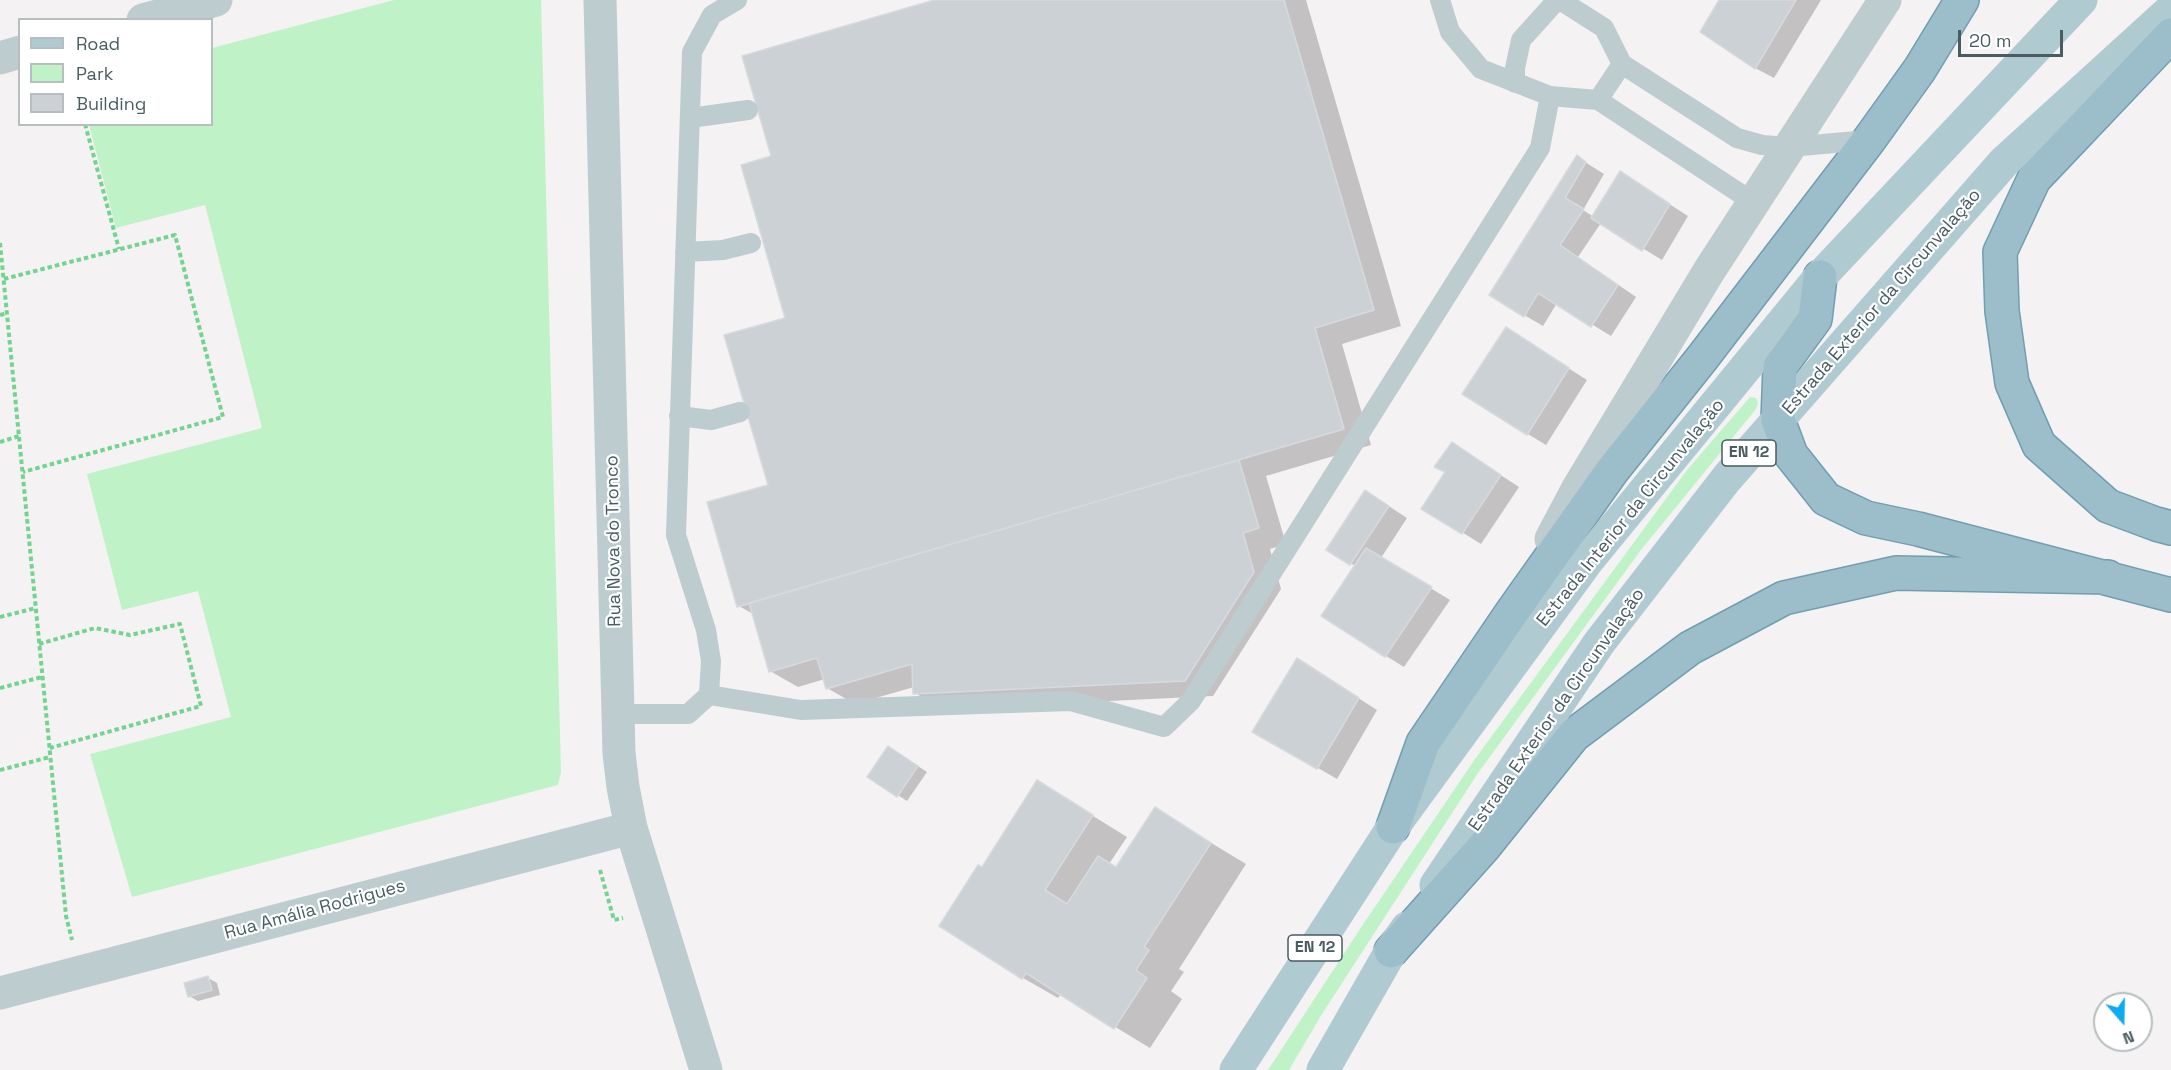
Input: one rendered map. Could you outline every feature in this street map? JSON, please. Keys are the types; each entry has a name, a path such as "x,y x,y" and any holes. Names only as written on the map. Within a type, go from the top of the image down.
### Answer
{"highway":[{"path":"1393,827 1423,742 1512,612 1612,471 1703,357 1869,140 1920,69 1962,0"},
{"path":"2171,35 2034,179 2000,252 2002,311 2012,383 2039,445 2108,506 2171,528"},
{"path":"1820,277 1815,319 1779,367 1778,420 1791,455 1827,499 1866,518 1918,529 2171,595"},
{"path":"1391,951 1484,847 1574,735 1690,648 1784,598 1896,573 2108,578"}],"main road":[{"name":"Estrada Interior da Circunvalação","path":"1236,1070 1393,827 1588,560 1820,277 2081,0"},
{"name":"Estrada Exterior da Circunvalação","path":"1323,1070 1391,951 1599,643 1727,478 2004,162 2171,10"}],"street":[{"path":"150,18 216,0"},
{"name":"Rua Nova do Tronco","path":"600,0 618,714 623,787 631,828 706,1070"},
{"name":"Estrada Interior da Circunvalação","path":"1512,612 1578,488 1753,202 1885,0"},
{"path":"0,58 18,53"},
{"name":"Rua Amália Rodrigues","path":"0,993 631,828"}],"lane":[{"path":"618,714 688,714 709,695 711,661 706,630 676,535 692,52 712,15 737,0"},
{"path":"1440,0 1450,32 1481,69 1550,96 1598,100 1753,202"},
{"path":"1515,83 1515,68 1521,40 1559,0 1604,28 1622,64 1737,138 1762,146 1789,147 1869,140"},
{"path":"1598,100 1622,64"},
{"path":"709,695 801,710 1071,701 1164,727 1191,700 1540,148 1550,96"},
{"path":"690,118 748,110"},
{"path":"685,252 723,250 751,243"},
{"path":"679,416 711,420 740,412"}],"path":[{"path":"86,126 119,249"},
{"path":"4,279 175,235 223,417 23,472"},
{"path":"0,243 66,915 79,972"},
{"path":"0,315 7,313"},
{"path":"0,442 19,436"},
{"path":"0,617 36,608"},
{"path":"39,644 96,628 130,635 180,624 201,706 50,748"},
{"path":"0,688 42,677"},
{"path":"0,770 51,757"}],"green space":[{"path":"394,0 541,0 561,772 558,785 132,897 90,754 231,717 198,591 122,610 87,474 262,428 205,205 116,228 89,126 213,126 213,48"},
{"path":"1750,397 1756,398 1758,403 1756,409 1641,550 1478,773 1322,1014 1289,1070 1268,1070 1475,759 1687,470"}],"building":[{"path":"934,0 1284,0 1374,310 1315,328 1344,429 737,607 707,502 768,485 724,335 785,318 741,165 771,156 742,56"},
{"path":"1719,0 1796,0 1755,69 1700,32"},
{"path":"1577,155 1586,162 1565,198 1584,209 1560,245 1618,285 1591,327 1538,293 1524,317 1489,295"},
{"path":"1620,171 1670,204 1642,251 1591,218"},
{"path":"1506,327 1569,368 1527,435 1462,394"},
{"path":"1452,442 1501,475 1462,534 1421,509 1445,472 1434,467"},
{"path":"1239,460 1259,528 1243,533 1254,572 1185,681 913,694 912,664 826,689 817,658 769,672 749,603"},
{"path":"1365,490 1389,506 1350,565 1326,550"},
{"path":"1366,548 1432,587 1385,657 1321,616"},
{"path":"1297,658 1359,698 1317,769 1252,732"},
{"path":"888,746 918,766 897,797 867,777"},
{"path":"1037,780 1093,815 1045,890 1067,904 1098,856 1116,867 1155,807 1211,843 1144,947 1149,950 1136,970 1147,978 1114,1029 1026,973 1022,979 939,926 978,865 982,867"},
{"path":"208,976 212,990 188,997 184,983"}]}
